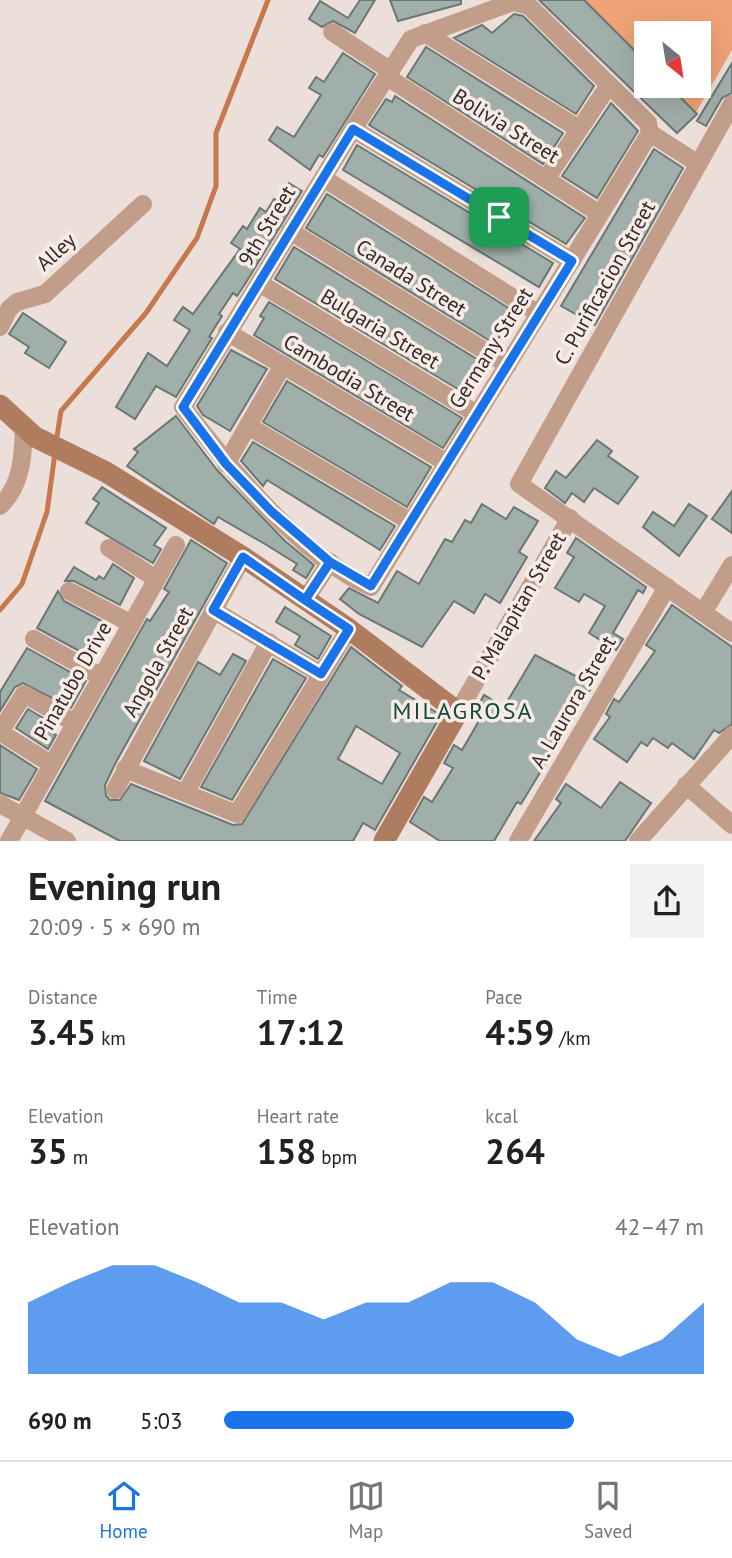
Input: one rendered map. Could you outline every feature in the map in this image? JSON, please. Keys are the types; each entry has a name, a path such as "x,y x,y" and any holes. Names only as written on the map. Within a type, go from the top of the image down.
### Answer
{"street":[{"name":"9th Street","path":"226,464 183,407 290,230 411,39 513,2 529,6 648,123 650,133 697,163"},
{"path":"332,32 389,74"},
{"path":"425,33 579,129"},
{"name":"Bolivia Street","path":"389,74 600,215"},
{"path":"546,179 608,85"},
{"name":"C. Purificacion Street","path":"570,518 519,484 732,104"},
{"path":"353,129 572,261"},
{"name":"Germany Street","path":"330,562 371,586 650,133"},
{"path":"323,178 539,314"},
{"name":"Alley","path":"0,327 9,309 17,302 45,293 143,204"},
{"name":"Canada Street","path":"290,230 508,365"},
{"name":"Bulgaria Street","path":"259,283 477,414"},
{"name":"Cambodia Street","path":"227,332 447,463"},
{"path":"283,365 226,464 272,512 330,562 305,600"},
{"path":"0,405 30,432 106,472 243,557 349,629 457,712"},
{"path":"248,426 411,522"},
{"path":"0,506 15,487 30,432"},
{"path":"570,518 732,633"},
{"name":"P. Malapitan Street","path":"384,841 570,518"},
{"name":"Pinatubo Drive","path":"9,841 176,545"},
{"path":"109,548 156,579"},
{"name":"Angola Street","path":"115,790 243,557"},
{"path":"704,611 732,565"},
{"name":"A. Laurora Street","path":"518,841 667,587"},
{"path":"69,591 132,624"},
{"path":"213,610 321,674"},
{"path":"125,769 237,814 349,629"},
{"path":"34,639 102,677"},
{"path":"186,792 269,642"},
{"path":"51,764 0,732 24,694 75,723"},
{"path":"638,841 732,735"},
{"path":"686,785 732,825"},
{"path":"0,804 67,841"}],"shaded area":[{"path":"584,0 732,0 732,50 711,86 711,21 634,21 634,56"},
{"path":"671,98 704,98 691,121"}],"building":[{"path":"360,0 375,0 355,33 333,21 322,27 309,19 320,1 348,18"},
{"path":"390,0 461,0 461,4 398,21"},
{"path":"539,0 584,0 634,50 634,92"},
{"path":"514,14 523,16 594,86 576,114 454,38 482,25 492,33"},
{"path":"426,47 563,133 543,164 407,77"},
{"path":"343,53 375,74 323,157 319,155 310,170 269,140 277,127 294,137 321,95 309,88 316,77 324,82"},
{"path":"732,63 732,93 722,98 706,126 697,121"},
{"path":"395,96 585,218 566,244 369,125 386,99 392,102"},
{"path":"641,98 681,98 697,114 677,133"},
{"path":"611,103 638,131 597,198 562,176"},
{"path":"357,145 553,263 539,287 343,170"},
{"path":"654,149 683,168 595,325 561,306"},
{"path":"289,183 302,191 237,296 233,293 219,314 222,316 209,337 212,338 176,397 156,386 135,419 116,407 148,353 167,366 190,330 174,320 183,307 193,314 240,249 231,243 243,226 247,229 260,208 266,212 274,199 278,201"},
{"path":"327,194 515,312 495,344 306,228"},
{"path":"294,247 485,364 466,394 275,279"},
{"path":"269,302 462,418 443,448 254,335 264,318 260,316"},
{"path":"23,313 66,342 49,368 25,353 29,347 9,334"},
{"path":"231,350 267,369 230,431 203,415 197,406"},
{"path":"287,381 431,467 407,507 263,422"},
{"path":"176,416 217,470 285,541 314,565 306,578 293,570 297,564 218,517 214,524 127,466 138,452 134,449"},
{"path":"597,440 612,451 608,456 638,477 618,504 594,488 584,502 572,493 565,503 545,488 556,471 566,478"},
{"path":"253,442 395,526 380,550 267,480 263,486 241,461"},
{"path":"102,487 166,528 154,545 161,549 153,563 86,523 99,503 93,499"},
{"path":"732,491 732,533 712,519"},
{"path":"482,504 506,519 514,507 538,521 519,552 527,557 500,603 485,594 474,613 454,601 422,647 359,614 340,599 349,588 378,603 397,571 419,584 445,539 452,542 465,520 471,523"},
{"path":"689,504 707,516 679,556 643,527 653,512 674,526"},
{"path":"576,538 646,587 643,593 638,590 613,633 623,639 616,650 589,633 605,606 584,594 579,602 555,588 574,557 567,553"},
{"path":"191,540 227,563 115,764 105,785 106,796 110,800 120,800 131,784 233,825 242,824 351,647 402,686 399,690 441,715 375,830 363,823 353,841 120,841 45,801 147,619 150,621 169,592 164,589","holes":["356,726 400,753 382,784 338,759"]},
{"path":"113,564 134,578 120,605 74,581 65,581 74,567 96,580 99,576 104,579"},
{"path":"58,591 64,601 111,626 92,658 37,628"},
{"path":"672,605 732,647 732,724 719,733 714,730 694,759 672,743 668,748 653,738 647,746 641,742 627,762 594,739 610,717 606,714 614,699 619,702 655,651 646,645"},
{"path":"285,607 331,636 318,659 295,645 300,636 276,622"},
{"path":"27,648 86,681 71,708 23,683 15,687 0,711 0,692"},
{"path":"233,654 246,661 180,779 144,761 198,662 220,675"},
{"path":"535,655 593,685 521,804 517,802 494,841 440,841 410,822 424,797 432,802 453,768 444,763 454,745 462,750 480,719 473,715 484,695 504,707"},
{"path":"273,659 306,678 232,800 201,787"},
{"path":"28,709 55,725 50,732 56,735 48,749 16,728"},
{"path":"0,745 37,769 19,800 0,793"},
{"path":"620,782 651,803 625,841 534,841 561,803 556,799 566,784 601,808"}],"waterway":[{"path":"56,443 61,411 146,313 197,238 216,186 216,133 268,0"},
{"path":"0,610 22,584 47,512 55,453"}],"district":[{"name":"MILAGROSA","path":"463,711"}],"route":[{"path":"499,217 353,129 183,407 226,464 272,512 330,562 305,600 349,629 321,674 213,610 243,557 305,600 330,562 371,586 572,261 499,217"}]}
